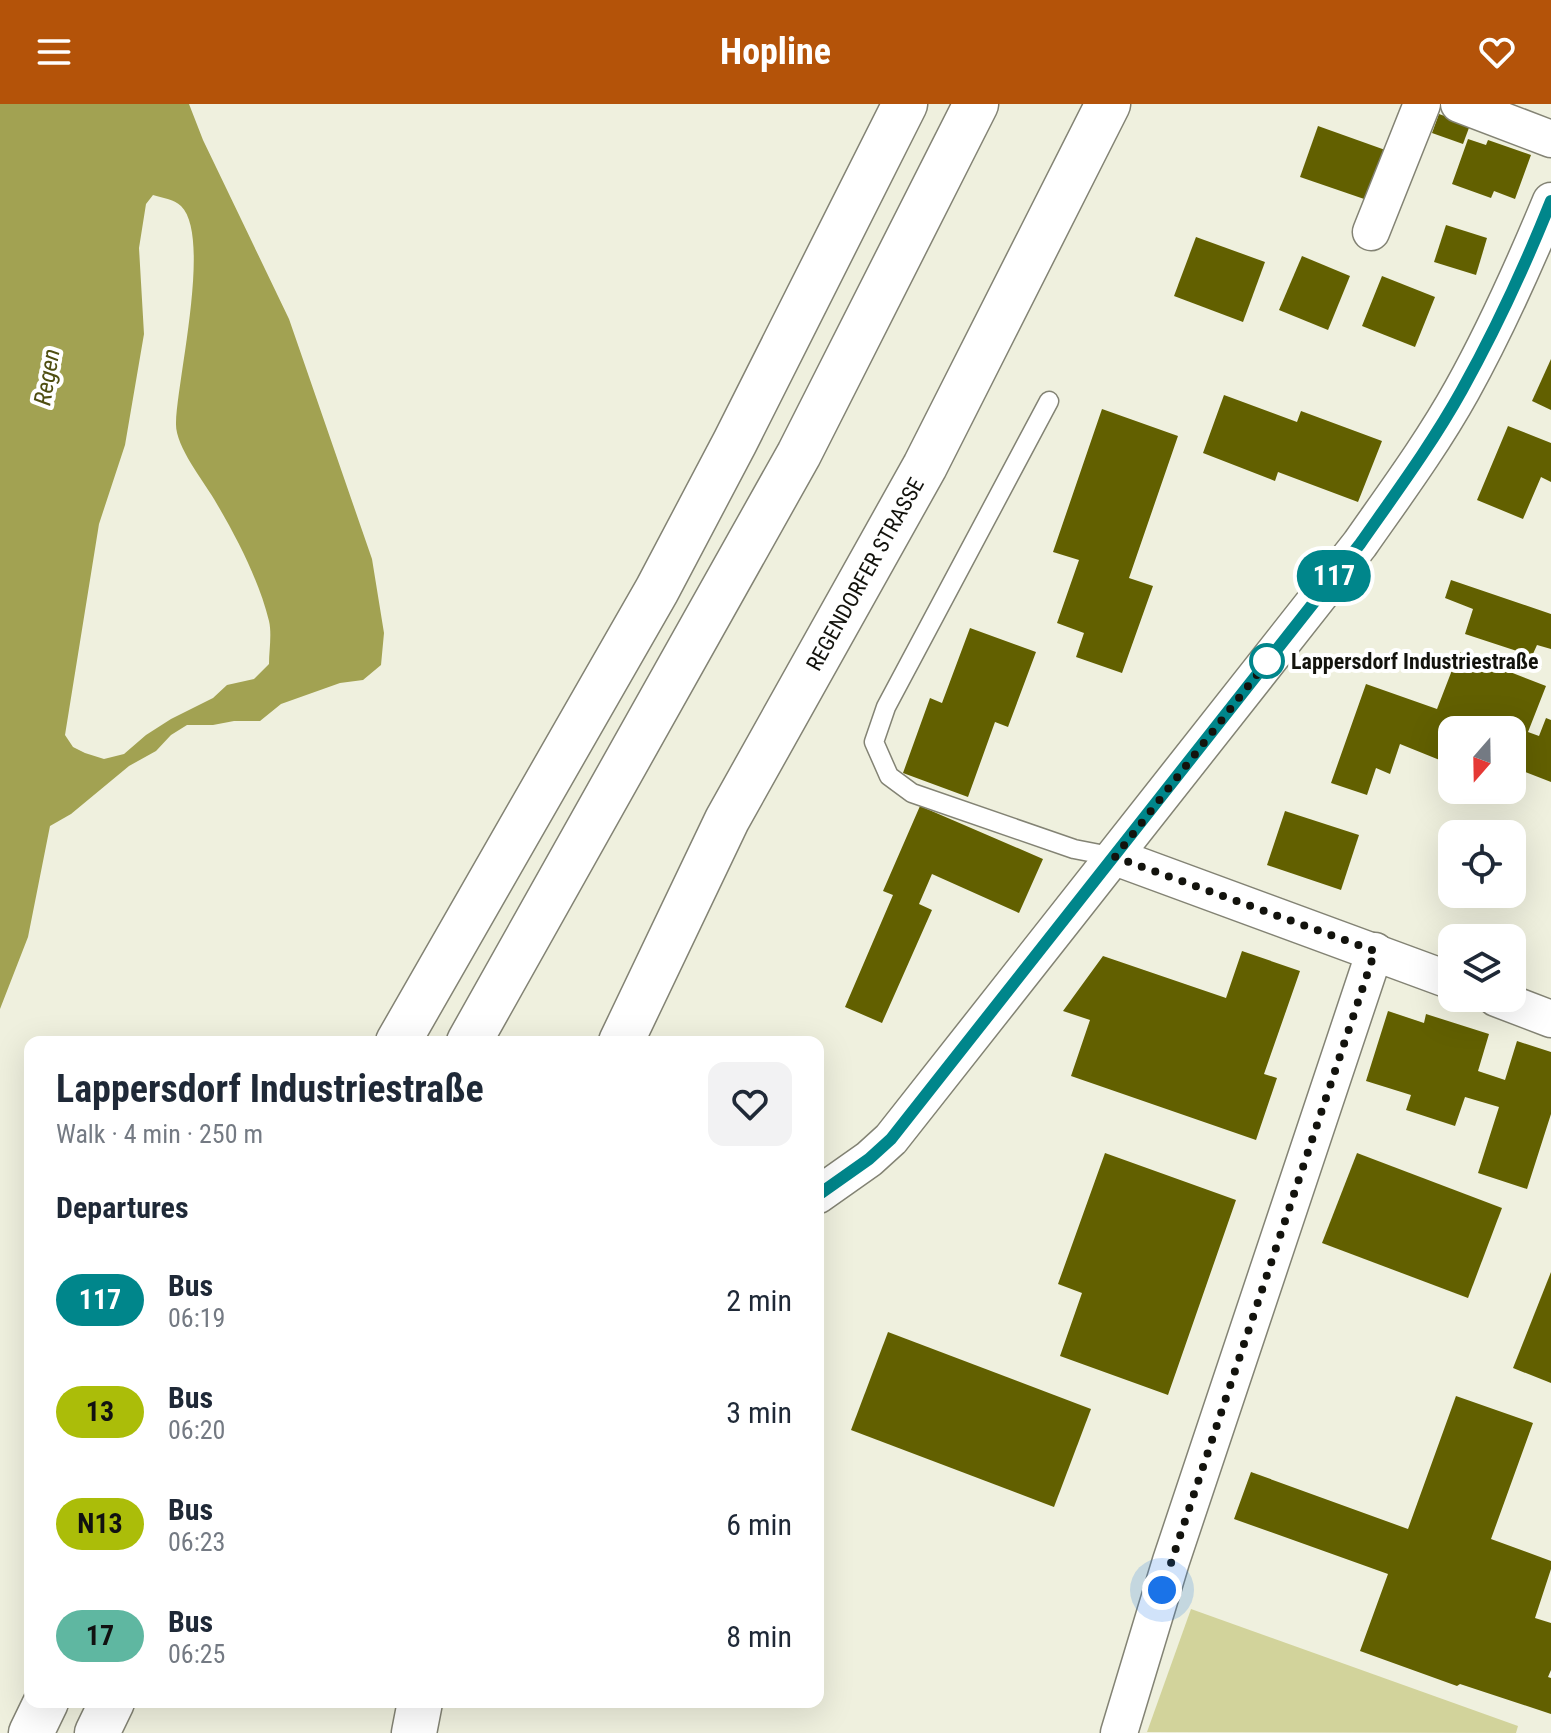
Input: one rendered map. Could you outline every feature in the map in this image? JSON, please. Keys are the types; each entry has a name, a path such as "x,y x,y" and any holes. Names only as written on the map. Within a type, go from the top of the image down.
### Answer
{"main road":[{"path":"401,1036 657,590 905,104"},
{"path":"472,1036 799,454 976,104"},
{"name":"REGENDORFER STRASSE","path":"624,1036 727,820 925,466 1108,104"},
{"path":"31,1733 43,1708"},
{"path":"97,1733 109,1708"},
{"path":"414,1733 419,1708"}],"street":[{"path":"1371,232 1422,104"},
{"path":"1459,104 1551,139"},
{"path":"824,1191 891,1139 1360,544 1461,392 1497,325 1551,201"},
{"path":"1115,857 1438,976"},
{"path":"1119,1733 1171,1561 1375,951"},
{"path":"1526,1009 1551,1019"}],"lane":[{"path":"1049,401 886,707 874,742 889,776 912,793 1074,849 1115,857"}],"green space":[{"path":"1191,1609 1518,1726 1516,1733 1147,1732"}],"water":[{"name":"Regen","path":"0,104 189,104 203,140 289,319 372,559 384,633 381,665 363,680 340,683 281,704 260,721 187,725 171,735 156,751 129,766 71,814 50,826 28,937 0,1009","holes":["153,195 181,206 190,222 193,247 193,277 177,432 253,574 270,626 269,664 254,679 227,685 213,698 171,719 124,754 104,759 73,747 65,735 99,524 125,445 144,334 139,248 146,204"]}],"building":[{"path":"1439,114 1470,125 1463,144 1432,133"},
{"path":"1318,126 1388,151 1370,201 1300,177"},
{"path":"1468,139 1486,145 1488,140 1531,155 1515,199 1494,191 1491,198 1452,184"},
{"path":"1446,225 1487,238 1476,275 1434,262"},
{"path":"1196,237 1265,262 1243,322 1174,296"},
{"path":"1302,256 1350,276 1328,330 1279,310"},
{"path":"1382,276 1435,297 1415,347 1362,326"},
{"path":"1551,359 1551,410 1532,401"},
{"path":"1224,395 1297,422 1301,411 1382,441 1358,502 1278,472 1275,481 1203,453"},
{"path":"1102,409 1178,436 1129,578 1153,586 1122,673 1076,657 1084,633 1057,623 1079,560 1053,552"},
{"path":"1508,426 1551,443 1551,482 1541,477 1523,519 1477,500"},
{"path":"1451,580 1551,614 1551,649 1537,645 1532,656 1465,634 1473,609 1445,598"},
{"path":"970,628 1036,652 1008,727 995,722 968,797 903,773 930,698 942,703"},
{"path":"1459,652 1546,686 1528,732 1539,736 1546,718 1551,720 1551,782 1526,772 1526,716 1438,716 1438,759 1400,744 1390,774 1376,768 1367,795 1331,783 1366,684 1437,709"},
{"path":"920,806 1043,859 1019,913 932,874 919,904 932,910 882,1023 845,1007 893,895 883,891"},
{"path":"1285,811 1359,835 1341,890 1267,865"},
{"path":"1242,951 1300,971 1264,1074 1277,1078 1256,1140 1071,1076 1090,1020 1063,1011 1103,956 1226,998"},
{"path":"1388,1011 1424,1023 1426,1014 1489,1034 1478,1071 1505,1080 1517,1041 1551,1052 1551,1114 1527,1189 1478,1173 1499,1107 1465,1097 1455,1126 1406,1110 1411,1095 1366,1081"},
{"path":"1105,1153 1236,1200 1168,1395 1060,1356 1082,1293 1058,1284"},
{"path":"1357,1153 1502,1208 1468,1298 1322,1243"},
{"path":"1551,1272 1551,1383 1513,1368"},
{"path":"888,1332 1091,1409 1054,1507 851,1430"},
{"path":"1456,1396 1533,1423 1491,1539 1551,1561 1535,1618 1551,1623 1551,1670 1548,1677 1551,1678 1551,1714 1460,1684 1457,1686 1360,1651 1388,1574 1234,1519 1251,1472 1408,1529"}],"bus line":[{"name":"117","path":"824,1192 891,1139 1360,544 1461,392 1497,325 1551,201"}],"place":[{"name":"Lappersdorf Industriestraße","path":"1267,661"}],"route":[{"path":"1162,1590 1375,951 1115,857 1270,658 1267,661"}]}
